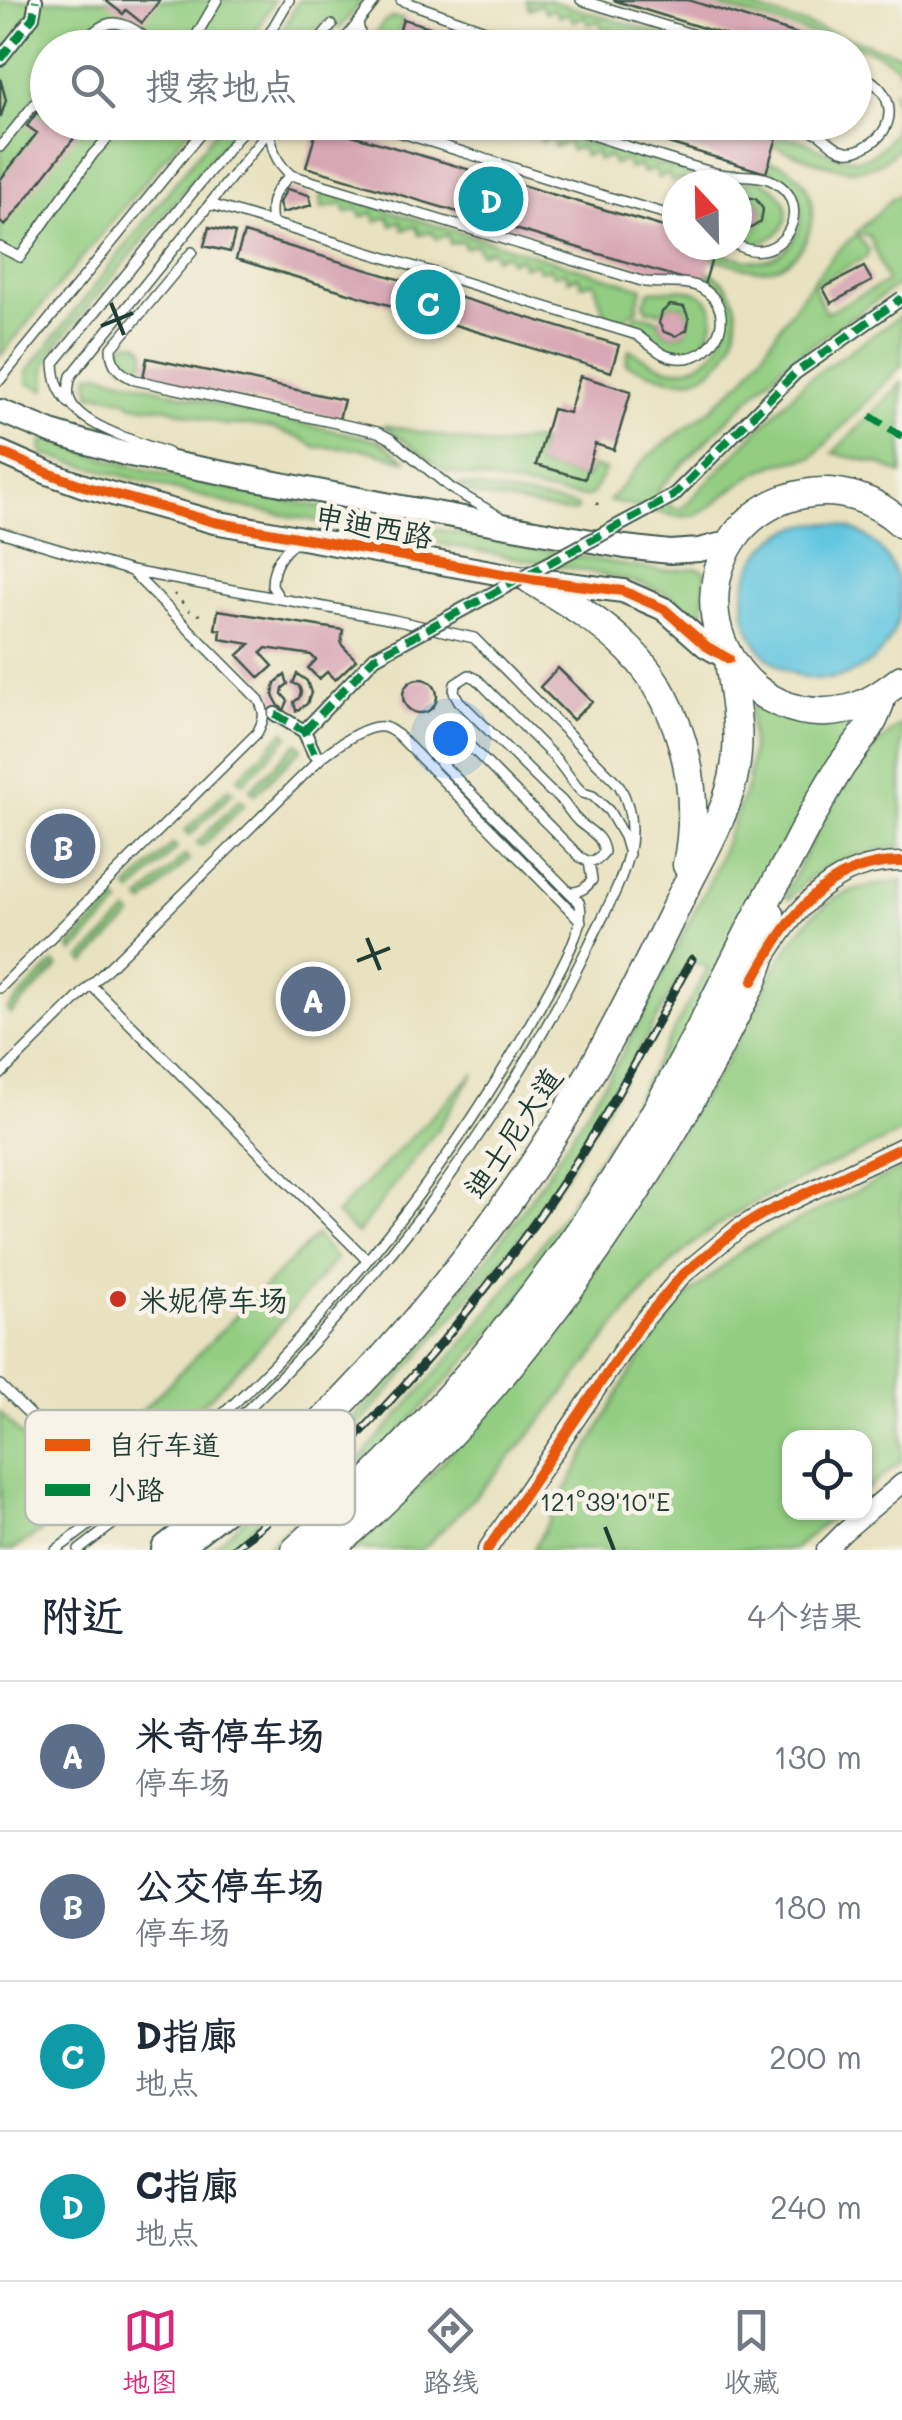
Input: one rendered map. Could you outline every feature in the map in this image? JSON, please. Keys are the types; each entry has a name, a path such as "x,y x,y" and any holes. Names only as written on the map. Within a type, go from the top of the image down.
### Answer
{"highway":[{"path":"731,542 760,511 800,494 821,491 863,498 902,524"},
{"name":"迪士尼大道","path":"333,1410 413,1322 506,1203 570,1108 604,1051 722,812 733,782 739,722 729,659 716,627 714,592 722,558 731,542"},
{"path":"530,579 620,641 648,672 670,707 690,776 693,804 692,840 681,896"},
{"path":"729,659 752,686 781,704 816,712 850,708 895,690"},
{"path":"355,1495 495,1344 611,1185 687,1057 822,797 895,690"},
{"path":"330,1550 437,1446 513,1358 604,1239 676,1127 753,981 775,888"},
{"path":"173,1549 203,1525"},
{"path":"296,1550 323,1525"}],"street":[{"path":"0,59 33,17 36,0"},
{"path":"304,731 375,656 673,496 795,374 902,298"},
{"name":"申迪西路","path":"0,411 54,433 125,454 522,529 670,552 731,542"},
{"name":"申迪西路","path":"0,452 48,474 119,498 214,522 530,579 624,591 664,609 706,646 729,659"},
{"path":"275,714 304,731 314,753"},
{"path":"753,981 783,931 814,894 859,868 902,862"},
{"path":"487,1550 639,1326 681,1276 739,1228 902,1146"},
{"path":"826,1550 902,1484"}],"lane":[{"path":"200,30 218,0"},
{"path":"272,30 289,0"},
{"path":"352,30 376,0"},
{"path":"401,0 435,6 487,30"},
{"path":"581,0 678,30"},
{"path":"358,23 359,30"},
{"path":"92,30 105,24 126,24 134,30"},
{"path":"329,30 332,26"},
{"path":"825,140 846,151 862,148 878,140 889,127 887,95 872,79"},
{"path":"0,148 30,110"},
{"path":"0,247 20,257 106,140"},
{"path":"0,380 195,140"},
{"path":"218,472 106,429 74,409 59,391 54,364 235,140"},
{"path":"74,409 68,396 70,376 263,140"},
{"path":"210,204 637,335 664,355 696,357 718,338 722,323 718,307 712,296 697,286 645,282 291,174 273,154 274,140"},
{"path":"424,140 662,212"},
{"path":"609,140 706,170"},
{"path":"272,223 270,202 291,174"},
{"path":"752,177 774,181 785,190 794,222 776,246 762,252 752,251"},
{"path":"192,252 111,349 111,357 123,375 378,432 452,489 522,529"},
{"path":"0,532 132,571 474,638 620,785 628,800 633,820 629,854 609,904 530,1052 439,1194 381,1267 246,1410"},
{"path":"280,599 272,586 275,564 301,537"},
{"path":"0,988 257,733 264,720 259,700 132,571"},
{"path":"226,1410 367,1260 416,1199 467,1128 550,990 581,921 582,909 569,892 436,758 430,738 447,729 457,732 580,857 589,862 604,852 597,835 577,820 567,803 550,792 459,701 454,692 461,678 476,679 556,759 577,787 609,811 629,854"},
{"path":"0,1075 322,758 376,726 387,727 398,735 581,921"},
{"path":"569,892 580,892 592,880 589,862"},
{"path":"582,909 609,904"},
{"path":"91,985 367,1260"},
{"path":"0,1385 25,1410"},
{"path":"56,1550 89,1525"},
{"path":"79,1550 111,1525"}],"path":[{"path":"597,506 598,499"},
{"path":"174,594 190,611 204,617"}],"green space":[{"path":"0,0 274,0 257,30 30,30 30,140 180,140 0,356"},
{"path":"299,0 363,0 340,28 325,20 316,30 283,30"},
{"path":"526,0 548,0 647,30 603,30 599,21 588,25 584,16 573,21 569,13 559,17 554,9 545,12 541,4 529,9"},
{"path":"697,0 728,0 823,30 800,30"},
{"path":"391,18 403,19 399,30 379,30"},
{"path":"872,46 902,55 902,74 897,66 875,52"},
{"path":"892,89 901,110 901,141 893,153 873,166 845,169 774,146 776,140 800,140 845,158 867,157 887,141 897,122"},
{"path":"209,140 226,140 51,352 45,369 46,390 27,383 27,372"},
{"path":"553,140 580,140 679,170 662,170 658,178 655,169 643,173 640,166 629,169 626,160 613,164 610,156 598,160 595,152 584,156 580,147 571,151 567,142 555,147"},
{"path":"769,162 783,165 800,177 809,193 812,210 804,244 793,258 778,267 759,270 718,260 769,259 793,240 801,218 797,199 767,168"},
{"path":"760,180 773,187 786,207 786,217 775,235 752,244 752,227 760,222 763,209 752,198 752,181"},
{"path":"323,191 643,288 638,309 624,323 616,321 603,308 594,282 582,285 578,276 568,280 566,272 553,275 550,268 539,271 536,263 523,267 521,258 510,262 507,254 495,258 492,250 480,253 476,244 465,248 462,241 450,244 448,235 436,239 432,231 419,235 416,226 403,230 401,221 391,225 388,217 376,221 373,213 361,217 357,209 346,213 343,204 322,209"},
{"path":"902,193 902,282 783,365 662,485 660,495 670,506 681,509 806,381 902,315 902,365 813,457 758,472 696,515 679,517 609,501 647,457 746,377 801,296 852,238 859,237 869,250 867,257 814,285 825,313 887,282 871,239 856,233"},
{"path":"708,272 723,281 737,310 732,343 723,358 711,370 687,380 626,364 629,349 674,369 697,365 709,357 725,332 727,317 718,290 706,279"},
{"path":"683,289 699,293 712,309 711,329 699,346 675,352 629,326 637,314 660,320 664,332 676,336 686,331 689,319 684,307 670,305 662,312 647,310 644,302 650,291"},
{"path":"132,342 142,345 142,365 132,368 122,365 119,355 122,345"},
{"path":"99,373 247,412 378,440 407,461 363,449 316,447 275,429 225,425 167,408 132,405 126,400 91,394 88,379 90,374"},
{"path":"902,383 902,474 880,464 833,453"},
{"path":"383,425 493,446 542,442 536,465 585,479 592,466 605,470 593,493 586,497 562,495 445,471"},
{"path":"42,441 180,478 354,514 630,566 662,571 699,568 706,571 703,611 695,616 672,596 643,584 581,570 241,507 44,455"},
{"path":"458,484 578,509 566,512 474,495"},
{"path":"753,706 804,724 848,722 853,731 661,1089 508,1315 355,1481 355,1464 467,1338 564,1213 635,1100 708,968 689,961 566,1173 516,1244 355,1429 355,1416 495,1249 620,1058 710,881 748,784"},
{"path":"902,723 902,847 840,861 813,876 790,899 784,896 847,781"},
{"path":"285,731 289,736 243,783 238,778"},
{"path":"297,743 302,748 255,794 250,790"},
{"path":"229,788 233,792 190,835 185,831"},
{"path":"240,799 245,804 201,847 197,843"},
{"path":"173,844 177,848 132,893 128,888"},
{"path":"185,855 189,860 144,904 140,900"},
{"path":"902,881 902,1132 768,1195 694,1243 640,1297 528,1438 422,1550 353,1550 431,1474 490,1407 727,1060 772,973 812,916 836,897 860,888"},
{"path":"116,900 120,904 73,952 69,947"},
{"path":"128,912 132,916 85,963 81,959"},
{"path":"54,963 58,967 11,1014 7,1010"},
{"path":"474,1073 439,1127 357,1234 336,1214"},
{"path":"902,1168 902,1461 872,1485 872,1430 782,1430 782,1520 829,1520 793,1550 533,1550 626,1379 678,1304 746,1247"},
{"path":"316,1235 336,1259 211,1396 194,1410 143,1410"},
{"path":"0,1412 25,1440 25,1525 50,1525 13,1550 0,1550"},
{"path":"238,1525 254,1525 227,1550 210,1550"},
{"path":"291,1525 311,1525 282,1550 263,1550"}],"water":[{"path":"822,523 852,529 877,546 894,571 900,601 894,631 877,656 852,673 822,679 792,673 767,656 750,631 744,601 750,571 767,546 792,529"}],"building":[{"path":"105,0 160,0 142,23"},
{"path":"613,0 688,0 784,30 709,30"},
{"path":"403,19 440,30 400,30"},
{"path":"0,78 6,100 1,116 0,116"},
{"path":"31,140 73,140 5,226 0,222 0,180"},
{"path":"314,140 369,140 662,227 662,260 712,260 704,285 306,167"},
{"path":"659,140 776,140 766,173"},
{"path":"287,189 309,195 312,205 282,213 279,203"},
{"path":"752,198 763,209 761,222 752,227"},
{"path":"209,227 235,233 230,252 204,246"},
{"path":"244,233 619,345 611,372 236,259"},
{"path":"864,267 872,281 831,303 823,288"},
{"path":"670,305 684,307 689,319 687,330 676,336 664,332 659,323 662,312"},
{"path":"147,358 344,400 339,419 143,378"},
{"path":"580,376 631,391 614,450 595,444 585,479 536,465 552,409 569,413"},
{"path":"218,610 343,630 341,644 356,660 335,680 327,672 319,679 308,668 316,660 311,655 266,648 261,653 273,666 260,678 238,655 250,644 220,639 221,630 215,629"},
{"path":"558,668 592,701 573,720 540,687"},
{"path":"297,674 307,681 311,693 307,704 296,711 294,702 301,692 293,683"},
{"path":"285,675 288,684 282,694 288,701 284,710 273,695 275,683"},
{"path":"420,679 432,684 437,696 432,708 420,713 408,708 403,696 408,684"}],"railway":[{"path":"355,1439 486,1288 544,1210 618,1093 692,959"},
{"path":"232,1550 262,1525"}],"marked path":[{"path":"0,59 33,17 36,0"},
{"path":"304,731 375,657 673,496 795,373 902,298"},
{"path":"870,416 902,437"},
{"path":"275,714 304,731 314,753"}],"cycle path":[{"path":"0,452 84,486 214,522 530,579 623,591 664,609 706,646 729,659"},
{"path":"753,981 780,937 811,898 851,872 875,864 902,862"},
{"path":"487,1550 639,1326 681,1276 739,1228 902,1147"}],"place":[{"name":"C指廊","path":"491,199"},
{"name":"D指廊","path":"428,302"},
{"name":"公交停车场","path":"63,846"},
{"name":"米奇停车场","path":"313,999"},
{"name":"米妮停车场","path":"118,1299"}]}
